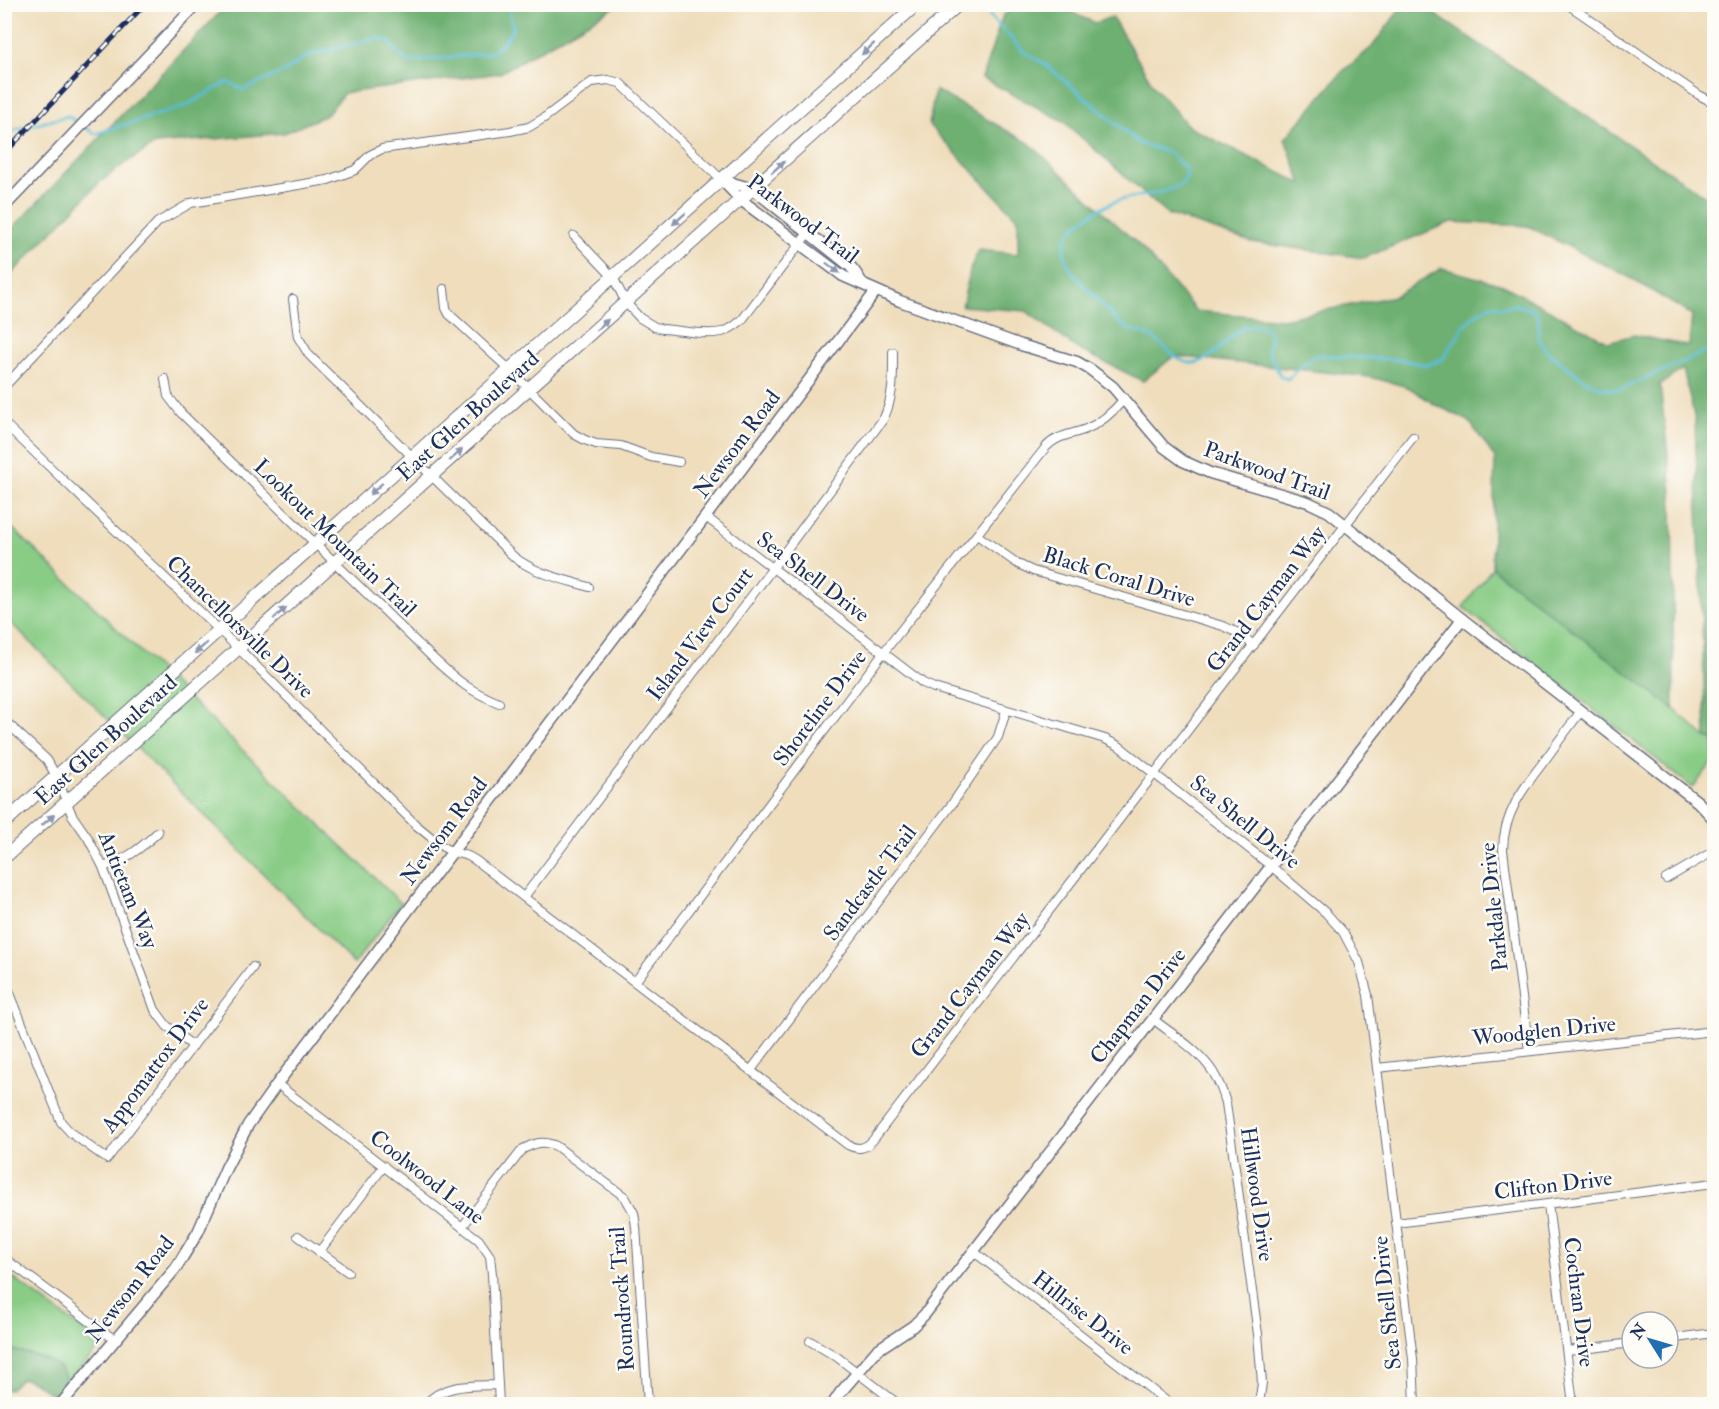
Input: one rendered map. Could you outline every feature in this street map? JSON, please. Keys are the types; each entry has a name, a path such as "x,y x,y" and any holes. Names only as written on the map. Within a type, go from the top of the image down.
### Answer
{"main road":[{"name":"East Glen Boulevard","path":"4,858 959,4"},
{"name":"East Glen Boulevard","path":"4,823 675,224 914,7"}],"street":[{"path":"4,207 197,4"},
{"path":"1567,4 1714,103"},
{"path":"4,387 158,222 174,211 191,203 328,180 355,171 370,155 382,149 529,127 558,109 592,82 608,80 620,83 722,180"},
{"name":"Parkwood Trail","path":"722,180 753,189 850,266 862,284"},
{"name":"Parkwood Trail","path":"722,180 741,200 843,276 900,301 1021,345 1077,362 1104,380 1124,399 1164,447 1183,461 1210,473 1308,502 1329,512 1462,619 1698,802 1714,819"},
{"path":"574,236 613,277 626,303 640,318 655,327 711,334 732,328 742,320 808,233"},
{"path":"444,289 449,314 530,389 574,434 596,444 621,446 657,458 679,462"},
{"name":"Newsom Road","path":"64,1403 176,1268 198,1232 248,1125 277,1084 876,291"},
{"path":"293,300 298,337 309,355 514,557 526,566 589,587"},
{"name":"Island View Court","path":"524,897 884,418 893,393 893,352"},
{"name":"Lookout Mountain Trail","path":"165,379 168,396 181,413 460,683 477,694 500,703"},
{"name":"Shoreline Drive","path":"635,982 884,653 1052,441 1089,428 1124,399"},
{"name":"Chancellorsville Drive","path":"4,423 416,825 434,841 453,852"},
{"name":"Grand Cayman Way","path":"453,852 475,860 848,1145 861,1149 868,1146 1413,437"},
{"name":"Sea Shell Drive","path":"706,517 923,683 1006,711 1105,739 1119,746 1271,866 1326,913 1342,932 1359,962 1368,995 1413,1359 1415,1404"},
{"name":"Black Coral Drive","path":"977,534 1018,564 1032,571 1223,626 1254,645"},
{"name":"Chapman Drive","path":"833,1404 877,1350 913,1326 925,1314 1462,619"},
{"name":"Sandcastle Trail","path":"751,1070 952,804 998,737 1006,711"},
{"name":"Parkdale Drive","path":"1529,1051 1503,837 1512,809 1524,788 1581,711"},
{"name":"Antietam Way","path":"4,720 46,760 56,776 66,804 84,830 103,867 155,1010 167,1026 193,1047"},
{"path":"103,867 138,851 158,832"},
{"path":"1666,879 1714,851"},
{"name":"Appomattox Drive","path":"4,978 61,1122 71,1133 106,1159 253,967"},
{"name":"Hillwood Drive","path":"1153,1019 1204,1061 1221,1086 1226,1103 1258,1334 1262,1383 1259,1404"},
{"name":"Woodglen Drive","path":"1377,1068 1714,1031"},
{"name":"Coolwood Lane","path":"277,1084 479,1240 490,1256 499,1404"},
{"name":"Roundrock Trail","path":"462,1227 522,1149 539,1143 547,1142 556,1146 625,1197 634,1213 636,1227 648,1404"},
{"path":"319,1252 384,1166"},
{"name":"Clifton Drive","path":"1396,1223 1714,1183"},
{"name":"Cochran Drive","path":"1548,1204 1573,1404"},
{"path":"298,1236 348,1272"},
{"name":"Hillrise Drive","path":"973,1251 1170,1404"},
{"path":"4,1258 115,1340"},
{"path":"1680,1337 1714,1333"},
{"path":"810,1341 831,1353 898,1404"},
{"path":"1567,1352 1620,1345"},
{"path":"426,1404 445,1390 460,1386 498,1385"}],"green space":[{"path":"228,4 618,5 500,73 344,93 327,115 284,133 155,144 99,183 5,281 5,236"},
{"path":"1021,5 1055,5 1095,23 1112,17 1155,88 1189,127 1302,184 1285,139 1343,71 1372,47 1403,5 1421,5 1714,202 1714,740 1706,738 1695,420 1683,369 1660,385 1672,491 1674,709 1492,568 1495,458 1469,421 1436,405 1408,387 1370,377 1174,356 1143,381 1078,349 1026,311 962,306 971,267 979,250 1018,254 1018,219 929,125 935,90 1029,143 1141,247 1196,311 1282,319 1395,296 1442,268 1503,285 1608,342 1634,335 1689,346 1692,315 1627,276 1528,226 1451,222 1364,258 1251,242 1167,214 1063,121 982,78 1003,15"},
{"path":"4,520 401,903 354,964 5,617"},
{"path":"1492,568 1674,709 1706,738 1714,740 1714,760 1693,788 1463,607"},
{"path":"5,1272 98,1341 99,1348 65,1384 63,1375 51,1363 42,1358 5,1348"},
{"path":"5,1348 41,1357 58,1366 65,1381 63,1388 53,1395 33,1382 21,1379 5,1390"}],"waterway":[{"path":"85,127 95,134 185,106 228,82 243,90 287,70 309,55 377,38 387,40 407,62 490,53 502,44 513,29 508,4"},
{"path":"985,4 990,16 1024,52 1045,64 1139,143 1170,153 1187,170 1185,181 1178,186 1154,194 1120,200 1095,212 1070,232 1064,248 1067,261 1074,273 1113,317 1128,329 1153,338 1172,355 1183,361 1188,363 1201,361 1215,353 1241,329 1257,326 1267,329 1271,337 1268,351 1281,377 1288,379 1316,355 1402,360 1427,365 1443,359 1466,323 1491,305 1502,307 1516,305 1530,309 1538,315 1539,339 1547,352 1585,380 1601,388 1619,390 1714,348"},
{"path":"4,133 68,116 79,124"}],"railway":[{"path":"4,154 145,4"}]}
